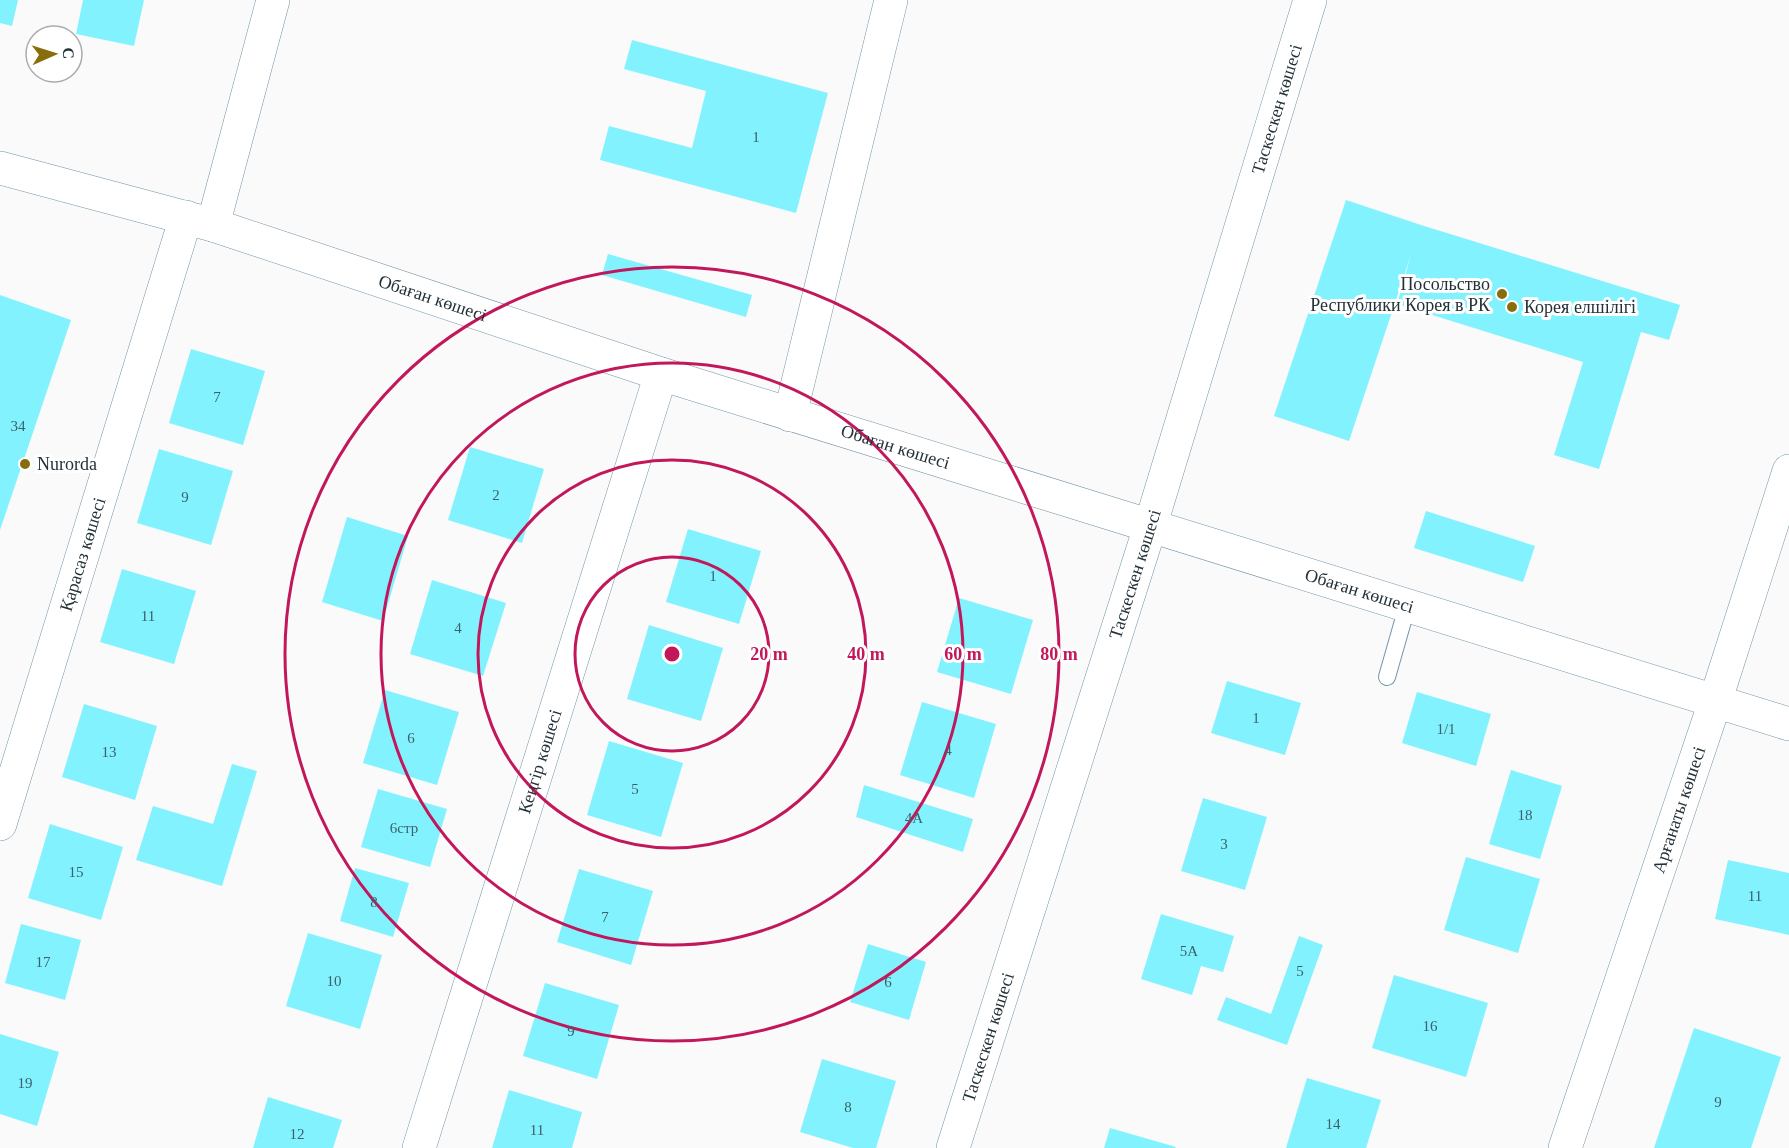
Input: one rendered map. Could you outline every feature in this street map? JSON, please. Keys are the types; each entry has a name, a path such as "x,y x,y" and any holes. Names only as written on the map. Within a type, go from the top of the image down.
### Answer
{"street":[{"name":"Қарасаз көшесі","path":"0,824 273,0"},
{"path":"790,415 891,0"},
{"name":"Таскескен көшесі","path":"953,1148 1150,527 1310,0"},
{"name":"Обаған көшесі","path":"0,168 200,221 661,375 1789,724"},
{"name":"Кеңгір көшесі","path":"419,1148 661,375"},
{"name":"Арғанаты көшесі","path":"1565,1148 1715,702 1789,471"}],"lane":[{"path":"1386,677 1407,607"}],"building":[{"path":"0,0 18,0 12,26 0,23"},
{"path":"83,0 144,0 134,46 84,36 84,24 78,24"},
{"path":"632,40 828,93 796,213 600,160 609,126 692,148 706,91 624,69"},
{"path":"1346,200 1680,305 1669,340 1641,332 1599,469 1554,455 1583,362 1397,304 1411,255 1349,441 1274,416"},
{"path":"608,254 752,295 746,317 602,275"},
{"path":"0,295 71,320 0,530"},
{"path":"191,349 265,371 243,445 169,423"},
{"path":"470,447 544,469 522,543 448,520"},
{"path":"159,449 233,471 211,545 137,523"},
{"path":"1426,511 1535,546 1523,582 1414,548"},
{"path":"347,517 408,536 383,621 322,602"},
{"path":"688,529 761,551 739,624 666,602"},
{"path":"122,569 196,591 174,664 100,642"},
{"path":"432,580 506,603 483,676 410,654"},
{"path":"959,598 1033,620 1011,694 937,672"},
{"path":"649,625 723,648 701,721 627,699"},
{"path":"1227,681 1301,703 1285,755 1211,733"},
{"path":"385,690 459,712 437,785 363,763"},
{"path":"1417,692 1491,714 1476,766 1402,743"},
{"path":"922,702 996,724 974,798 900,775"},
{"path":"84,704 157,726 135,800 62,777"},
{"path":"609,741 683,763 661,837 587,815"},
{"path":"232,764 257,771 222,886 136,860 153,806 213,824"},
{"path":"1511,770 1562,786 1540,859 1489,844"},
{"path":"864,785 973,819 963,852 856,817"},
{"path":"378,789 447,809 430,867 361,847"},
{"path":"1203,798 1267,817 1245,890 1181,871"},
{"path":"50,824 123,847 101,920 28,898"},
{"path":"1466,857 1540,879 1518,953 1444,930"},
{"path":"1728,860 1789,873 1789,935 1715,919"},
{"path":"355,868 409,883 393,937 340,921"},
{"path":"579,869 653,891 631,965 557,942"},
{"path":"1161,914 1234,936 1223,972 1201,966 1192,995 1141,979"},
{"path":"21,924 81,940 65,1000 5,983"},
{"path":"308,933 382,955 360,1029 286,1006"},
{"path":"1299,936 1323,945 1287,1045 1217,1020 1226,997 1271,1014"},
{"path":"868,944 926,962 909,1020 850,1002"},
{"path":"1394,975 1488,1003 1466,1077 1372,1048"},
{"path":"545,983 619,1005 597,1079 523,1056"},
{"path":"1694,1028 1781,1057 1751,1148 1654,1148"},
{"path":"0,1034 59,1052 37,1126 0,1114"},
{"path":"822,1059 896,1081 876,1148 853,1148 800,1132"},
{"path":"1307,1078 1381,1100 1366,1148 1286,1148"},
{"path":"509,1090 582,1112 572,1148 492,1148"},
{"path":"268,1097 342,1120 333,1148 253,1148"},
{"path":"1110,1128 1176,1147 1104,1148"}],"place":[{"name":"Посольство Республики Корея в РК","path":"1502,294"},
{"name":"Корея елшілігі","path":"1512,307"},
{"name":"Nurorda","path":"25,464"}]}
